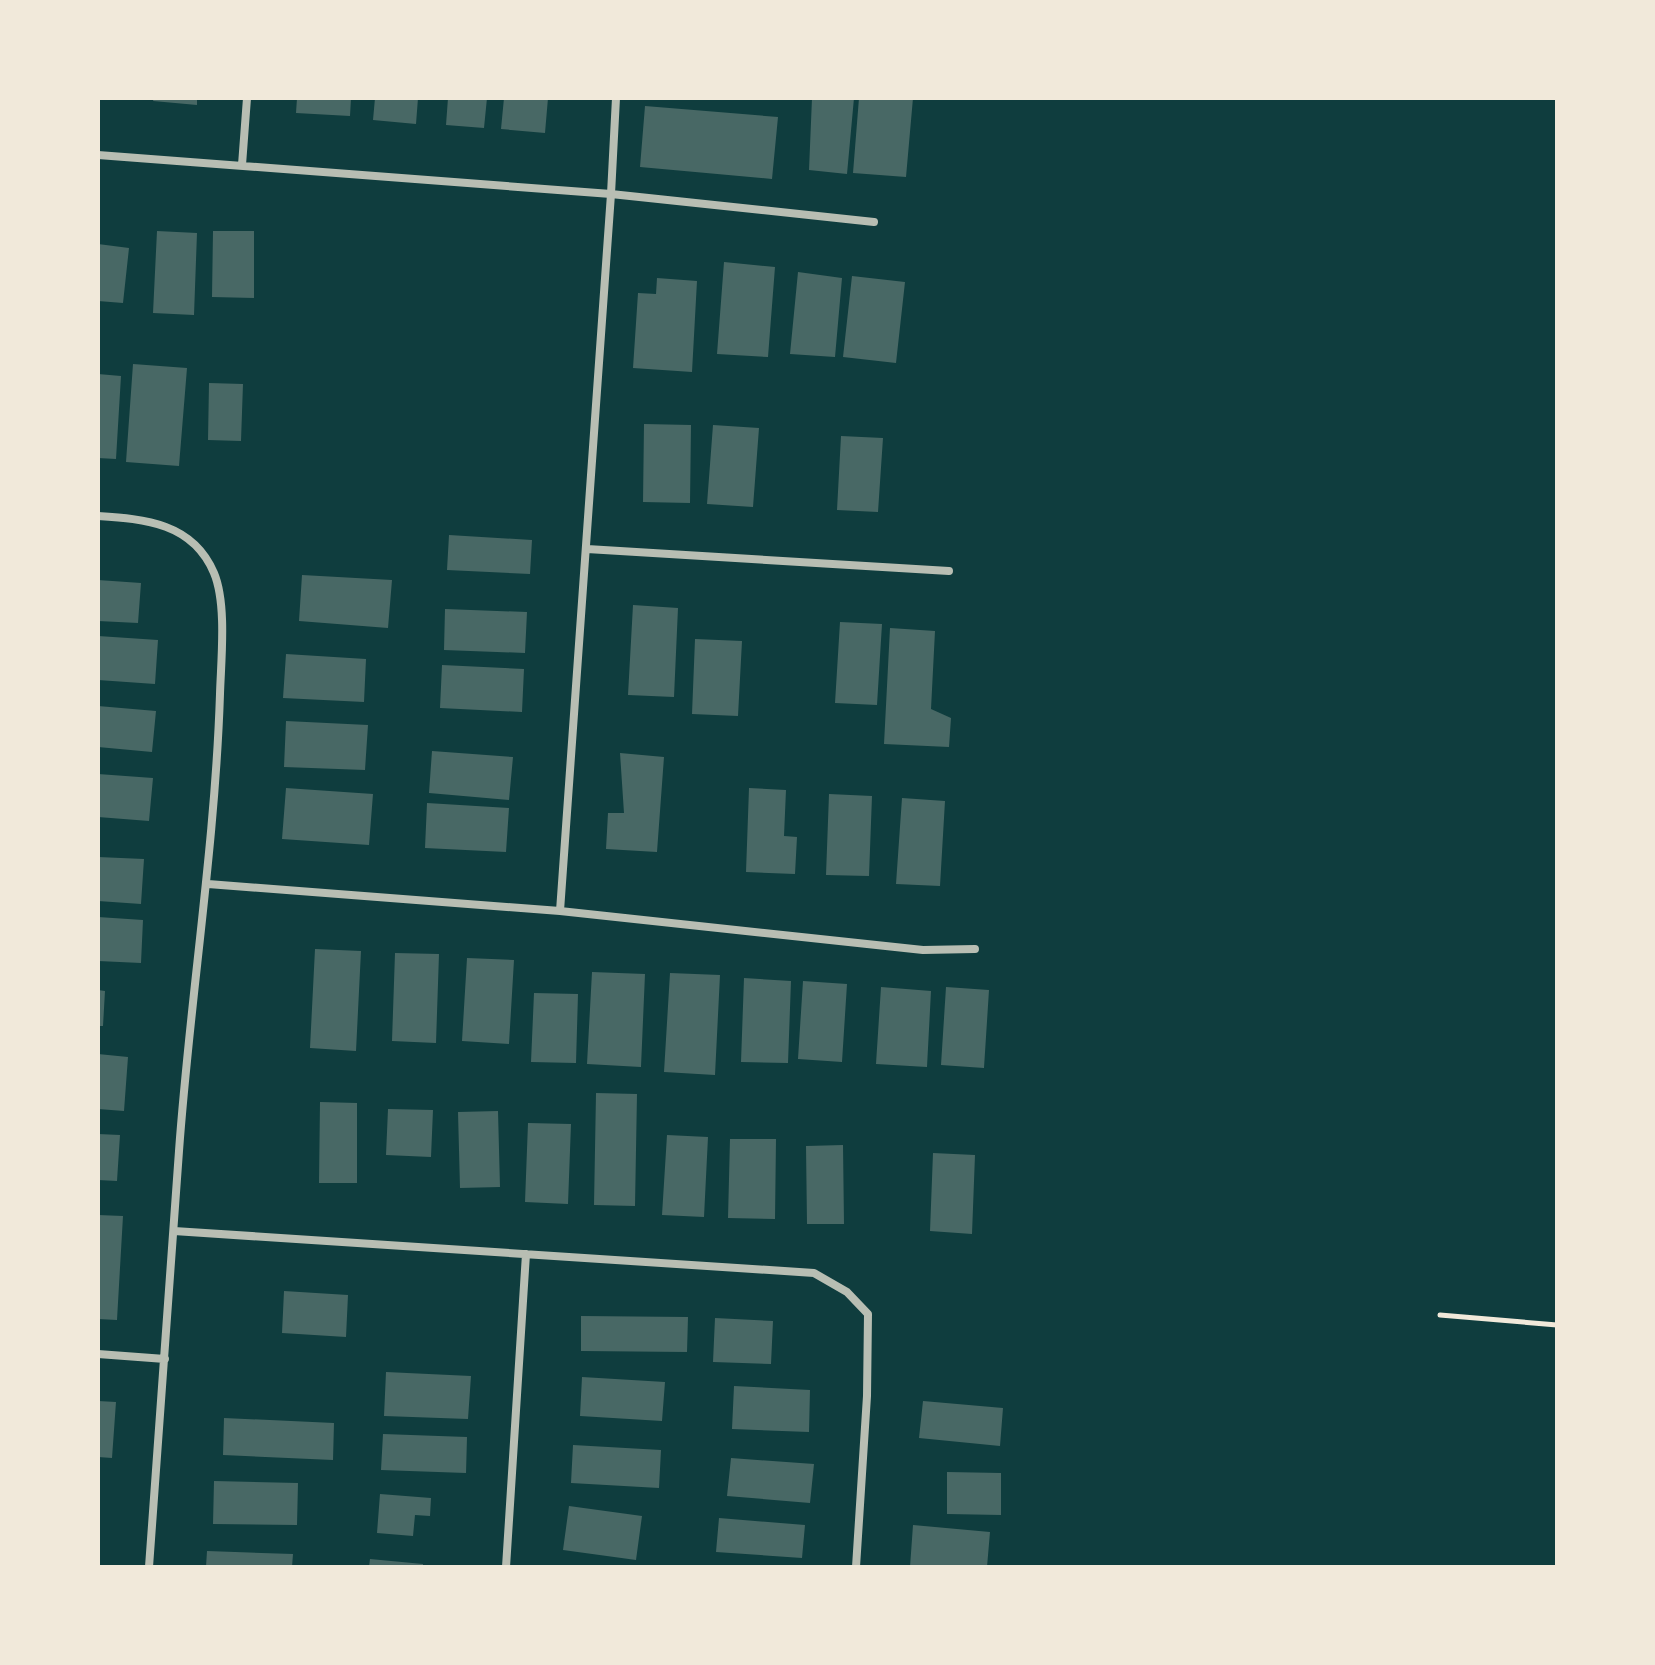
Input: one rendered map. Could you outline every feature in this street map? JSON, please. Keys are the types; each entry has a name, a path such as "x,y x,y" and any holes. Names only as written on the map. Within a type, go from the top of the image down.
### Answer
{"street":[{"path":"242,165 247,98"},
{"path":"560,911 616,98"},
{"path":"98,155 611,194 874,222"},
{"path":"98,516 144,519 179,531 202,552 215,575 222,618 218,747 208,884 179,1151 149,1567"},
{"path":"587,549 949,571"},
{"path":"208,884 560,911 923,950 975,949"},
{"path":"174,1231 814,1273 847,1292 868,1314 867,1396 856,1567"},
{"path":"506,1567 526,1254"},
{"path":"98,1354 165,1359"}],"path":[{"path":"1440,1315 1557,1325"}],"building":[{"path":"154,98 197,98 197,105 153,101"},
{"path":"297,98 351,98 350,116 296,113"},
{"path":"375,98 418,98 416,124 373,120"},
{"path":"448,98 487,98 484,128 446,125"},
{"path":"504,98 548,98 545,133 501,129"},
{"path":"812,98 854,98 847,174 809,170"},
{"path":"859,98 913,98 906,177 853,173"},
{"path":"645,106 778,117 772,179 640,167"},
{"path":"157,231 197,233 194,315 153,313"},
{"path":"213,231 254,231 254,298 212,297"},
{"path":"98,244 129,248 123,303 98,301"},
{"path":"724,262 775,267 768,357 717,354"},
{"path":"798,272 842,278 835,357 790,354"},
{"path":"852,276 905,282 896,363 843,357"},
{"path":"657,278 697,281 692,372 633,368 638,293 656,294"},
{"path":"133,364 187,368 179,466 126,462"},
{"path":"98,374 121,376 116,459 98,458"},
{"path":"209,383 243,384 241,441 208,440"},
{"path":"644,424 691,425 690,503 643,502"},
{"path":"713,425 759,428 753,507 707,504"},
{"path":"841,436 883,438 878,512 837,510"},
{"path":"449,535 532,540 530,574 447,570"},
{"path":"302,575 392,580 388,628 299,621"},
{"path":"98,580 141,583 138,623 98,621"},
{"path":"633,605 678,608 674,697 628,695"},
{"path":"445,609 527,612 525,653 444,650"},
{"path":"840,622 882,624 877,705 835,703"},
{"path":"890,628 935,631 931,709 951,718 949,747 884,744"},
{"path":"98,636 158,640 155,684 98,680"},
{"path":"695,639 742,641 738,716 692,714"},
{"path":"286,654 366,659 364,702 283,698"},
{"path":"442,665 524,669 522,712 440,708"},
{"path":"98,706 156,711 152,752 98,747"},
{"path":"286,721 368,725 365,770 284,767"},
{"path":"432,751 513,757 509,800 429,793"},
{"path":"620,753 664,757 657,852 606,849 608,813 624,813"},
{"path":"98,774 153,778 149,821 98,817"},
{"path":"286,788 373,794 369,845 282,839"},
{"path":"749,788 786,790 784,836 797,837 795,874 746,872"},
{"path":"829,794 872,796 869,876 826,875"},
{"path":"902,798 945,801 940,886 896,884"},
{"path":"427,803 509,808 506,852 425,848"},
{"path":"98,857 144,859 141,904 98,901"},
{"path":"98,917 143,920 141,963 98,961"},
{"path":"315,949 361,951 356,1051 310,1048"},
{"path":"395,953 439,954 436,1043 392,1041"},
{"path":"467,958 514,960 509,1044 462,1041"},
{"path":"592,972 645,974 641,1067 587,1064"},
{"path":"670,973 720,975 715,1075 664,1072"},
{"path":"744,978 791,981 788,1063 741,1062"},
{"path":"803,981 847,984 842,1062 798,1059"},
{"path":"881,987 931,991 927,1067 876,1064"},
{"path":"946,987 989,990 984,1068 941,1065"},
{"path":"98,990 105,991 103,1026 98,1026"},
{"path":"534,993 578,994 576,1063 531,1062"},
{"path":"98,1054 128,1057 124,1111 98,1109"},
{"path":"596,1093 637,1094 635,1206 594,1205"},
{"path":"320,1102 357,1103 357,1183 319,1183"},
{"path":"388,1109 433,1110 431,1157 386,1155"},
{"path":"498,1111 500,1187 460,1188 458,1112"},
{"path":"528,1123 571,1124 568,1204 525,1202"},
{"path":"98,1134 120,1135 117,1181 98,1180"},
{"path":"667,1135 708,1137 704,1217 662,1215"},
{"path":"730,1139 776,1139 775,1219 728,1218"},
{"path":"843,1145 844,1224 807,1224 806,1146"},
{"path":"933,1153 975,1155 972,1234 930,1231"},
{"path":"98,1215 123,1216 117,1320 98,1319"},
{"path":"284,1291 348,1295 346,1337 282,1333"},
{"path":"581,1316 688,1317 687,1352 581,1351"},
{"path":"715,1318 773,1321 771,1364 713,1362"},
{"path":"386,1372 471,1376 468,1419 384,1416"},
{"path":"582,1377 665,1382 662,1421 580,1416"},
{"path":"734,1386 810,1390 809,1432 732,1429"},
{"path":"98,1401 116,1402 112,1458 98,1457"},
{"path":"923,1401 1003,1408 1000,1446 919,1438"},
{"path":"224,1418 334,1423 333,1460 223,1455"},
{"path":"383,1434 467,1437 466,1473 381,1470"},
{"path":"573,1445 661,1450 659,1488 571,1483"},
{"path":"731,1458 814,1464 810,1503 727,1496"},
{"path":"947,1472 1001,1473 1001,1515 947,1514"},
{"path":"214,1481 298,1483 297,1525 213,1524"},
{"path":"380,1494 431,1498 430,1516 415,1515 413,1536 377,1533"},
{"path":"569,1506 642,1516 636,1560 563,1550"},
{"path":"719,1518 805,1525 802,1558 716,1552"},
{"path":"913,1525 990,1532 987,1567 910,1567"},
{"path":"207,1551 293,1554 292,1567 206,1567"},
{"path":"370,1559 423,1564 423,1567 369,1567"}]}
